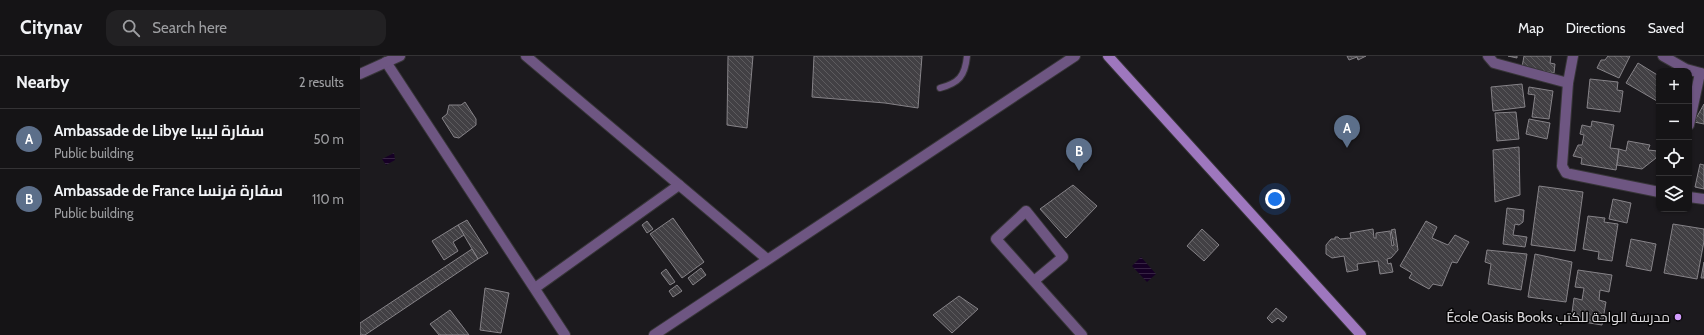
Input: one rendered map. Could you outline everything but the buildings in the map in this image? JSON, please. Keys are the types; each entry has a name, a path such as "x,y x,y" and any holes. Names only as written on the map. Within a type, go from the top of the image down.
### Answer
{"street":[{"path":"360,74 400,56"},
{"path":"526,56 767,259"},
{"path":"654,335 1075,56"},
{"path":"1108,56 1361,335"},
{"path":"1488,56 1494,63 1568,83"},
{"path":"1573,56 1568,83 1562,166 1564,170 1570,174 1656,191"},
{"path":"1663,56 1686,69 1702,74 1692,113"},
{"path":"386,62 565,335"},
{"path":"535,288 679,185"},
{"path":"1692,197 1704,199"},
{"path":"1034,282 1063,257 1026,211 996,239 1034,282 1082,335"}],"lane":[{"path":"940,88 954,84 962,74 967,56"}],"shaded area":[{"path":"394,153 395,160 386,165 382,159"},
{"path":"1141,257 1156,274 1147,282 1132,266"}],"place":[{"name":"Ambassade de Libye سفارة ليبيا","path":"1347,148"},
{"name":"Ambassade de France سفارة فرنسا","path":"1079,171"},
{"name":"École Oasis Books مدرسة الواحة للكتب","path":"1678,317"}]}
